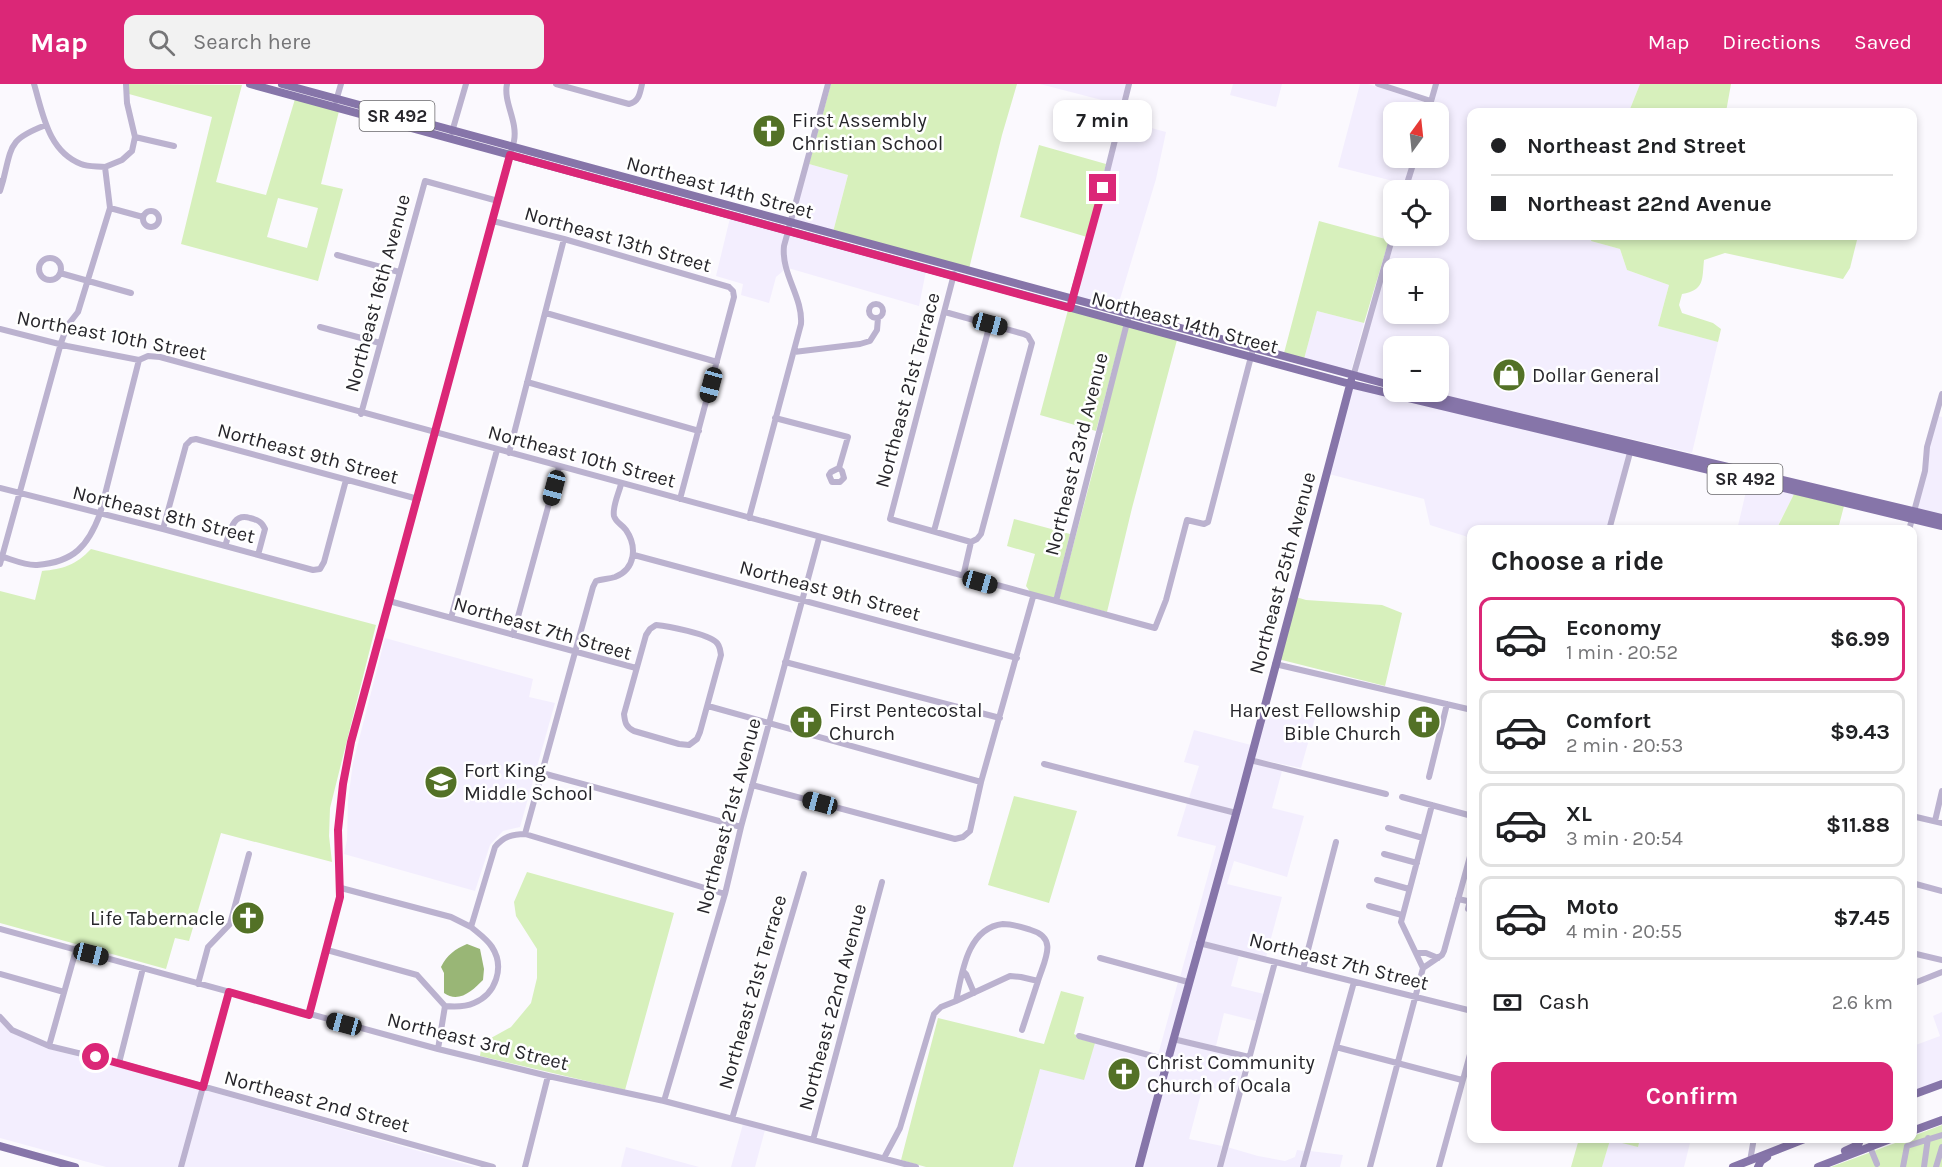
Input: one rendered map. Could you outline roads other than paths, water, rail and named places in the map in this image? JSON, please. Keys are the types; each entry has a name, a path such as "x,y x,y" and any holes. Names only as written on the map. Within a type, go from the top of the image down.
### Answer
{"main road":[{"name":"Northeast 14th Street","path":"250,84 336,103 1352,381 1913,515 1942,526"},
{"name":"Northeast 14th Street","path":"282,84 336,103"},
{"name":"Northeast 14th Street","path":"1352,381 1383,385"},
{"name":"Northeast 25th Avenue","path":"1139,1167 1352,381"},
{"name":"Northeast 14th Street","path":"1448,402 1471,409"},
{"name":"Northeast 14th Street","path":"1913,515 1942,518"},
{"path":"1917,1093 1942,1084"},
{"path":"1917,1129 1942,1120"},
{"path":"1733,1167 1751,1164 1797,1143"},
{"path":"1758,1167 1766,1158 1803,1143"},
{"path":"1818,1167 1826,1159 1859,1143"},
{"path":"1818,1167 1869,1143"},
{"path":"0,1146 75,1167"}],"street":[{"path":"34,84 53,143 82,165 105,167 122,160 132,151 135,137 127,103 126,84"},
{"path":"336,103 341,84"},
{"path":"452,135 466,84"},
{"path":"309,1015 341,888 338,830 351,742 512,151 515,131 506,91 507,84"},
{"path":"556,84 574,86 629,104 635,103 639,97 642,84"},
{"path":"749,518 794,352 801,317 784,261 784,242 828,84"},
{"path":"1071,304 1130,84"},
{"path":"1378,84 1431,101 1436,84"},
{"path":"0,191 1,181 15,142 24,134 46,125"},
{"path":"135,137 174,146"},
{"path":"0,564 61,343 68,326 78,312 110,208 105,167"},
{"name":"Northeast 16th Avenue","path":"361,414 425,181 498,201"},
{"path":"110,208 143,217"},
{"name":"Northeast 13th Street","path":"492,221 564,239 729,287 734,297 717,362"},
{"path":"509,453 564,239"},
{"name":"Northeast 25th Avenue","path":"1352,381 1390,246"},
{"path":"337,255 399,272"},
{"name":"Northeast 21st Terrace","path":"934,531 890,519 954,272"},
{"path":"60,273 131,293"},
{"path":"945,312 990,324 1024,334 1031,339 1031,347 981,534 971,542 934,531 990,324"},
{"path":"546,313 717,362 680,499"},
{"path":"794,352 870,341 877,330 878,318"},
{"name":"Northeast 23rd Avenue","path":"1056,601 1128,319"},
{"path":"320,327 380,343"},
{"name":"Northeast 10th Street","path":"0,329 139,360 148,356 160,357 361,414 1155,628 1166,600 1187,520 1204,524 1208,522 1252,353"},
{"path":"1,556 36,565 62,559 81,550 92,535 100,514 139,360"},
{"path":"527,382 699,431"},
{"path":"1911,525 1925,471 1927,447 1942,394"},
{"path":"775,418 848,438 839,468"},
{"name":"Northeast 9th Street","path":"163,529 186,445 196,439 418,499"},
{"path":"1610,525 1631,448"},
{"path":"451,618 497,450"},
{"path":"513,635 559,467"},
{"name":"Northeast 8th Street","path":"0,488 313,570 320,568 324,562 346,480"},
{"path":"525,834 596,581 616,576 627,569 634,555 632,541 624,527 616,521 613,513 621,484"},
{"path":"225,546 233,523 236,519 246,516 258,520 265,529 258,555"},
{"name":"Northeast 21st Avenue","path":"664,1101 725,894 752,784 819,538"},
{"path":"963,576 971,542"},
{"name":"Northeast 9th Street","path":"634,555 1017,658"},
{"path":"752,784 955,839 963,837 970,831 981,782 1034,597"},
{"name":"Northeast 7th Street","path":"389,601 636,668 624,714 627,727 634,731 689,745 697,739 708,706"},
{"path":"636,668 645,635 656,625 668,626 716,642 720,647 721,655 708,706 981,782"},
{"path":"785,662 1000,718"},
{"path":"1275,664 1467,709"},
{"path":"1429,777 1447,704"},
{"path":"1250,760 1386,794"},
{"path":"1044,764 1236,813"},
{"path":"542,772 741,827"},
{"path":"1917,817 1938,822 1942,791"},
{"path":"1402,797 1467,815"},
{"path":"1370,1167 1423,968 1401,925 1432,805"},
{"path":"1388,828 1423,838"},
{"path":"471,927 495,847 508,836 525,834 725,894"},
{"path":"1303,969 1336,842"},
{"path":"198,984 208,947 230,924 249,854"},
{"path":"1384,854 1416,863"},
{"name":"Northeast 21st Terrace","path":"732,1119 804,874"},
{"path":"1423,968 1444,951 1467,876"},
{"path":"1377,880 1409,889"},
{"name":"Northeast 22nd Avenue","path":"813,1140 882,882"},
{"path":"1917,885 1942,891"},
{"path":"327,950 417,975 446,1006 462,1007 475,1003 490,991 499,971 492,946 471,927 451,917 341,888"},
{"path":"1458,899 1467,901"},
{"path":"1370,906 1402,915"},
{"path":"956,1001 967,958 980,934 993,926 1012,925 1039,932 1046,938 1048,946 1022,1030"},
{"name":"Northeast 3rd Street","path":"0,929 309,1015 548,1076 664,1101 916,1167"},
{"name":"Northeast 7th Street","path":"1199,943 1467,1010"},
{"path":"49,1046 76,950"},
{"path":"1417,953 1426,953 1438,958"},
{"path":"1917,954 1942,960"},
{"path":"1100,958 1188,982"},
{"path":"1220,1167 1275,962"},
{"path":"118,1063 143,968"},
{"path":"963,971 974,993"},
{"path":"1917,982 1942,972"},
{"path":"0,974 64,992"},
{"path":"884,1158 900,1128 934,1014 941,1007 1010,976 1021,976 1038,981"},
{"path":"1303,1167 1354,982"},
{"path":"181,1167 229,992"},
{"path":"438,1048 446,1006"},
{"name":"Northeast 2nd Street","path":"0,1017 12,1030 49,1046 493,1167"},
{"path":"1079,1036 1167,1060"},
{"path":"1173,1039 1249,1057"},
{"path":"1336,1047 1462,1080"},
{"path":"1439,1167 1467,1064"},
{"path":"525,1167 548,1076"},
{"path":"1917,1142 1942,1135"},
{"path":"1924,1167 1928,1138"},
{"path":"1751,1164 1753,1143"},
{"path":"1869,1143 1879,1166"},
{"path":"1903,1167 1907,1146 1915,1143"},
{"path":"1936,1167 1942,1147"}],"place":[{"name":"First Assembly Christian School","path":"769,131"},
{"name":"Dollar General","path":"1509,375"},
{"name":"First Pentecostal Church","path":"806,722"},
{"name":"Harvest Fellowship Bible Church","path":"1424,722"},
{"name":"Fort King Middle School","path":"441,782"},
{"name":"Life Tabernacle","path":"248,918"},
{"name":"Christ Community Church of Ocala","path":"1124,1074"}]}
